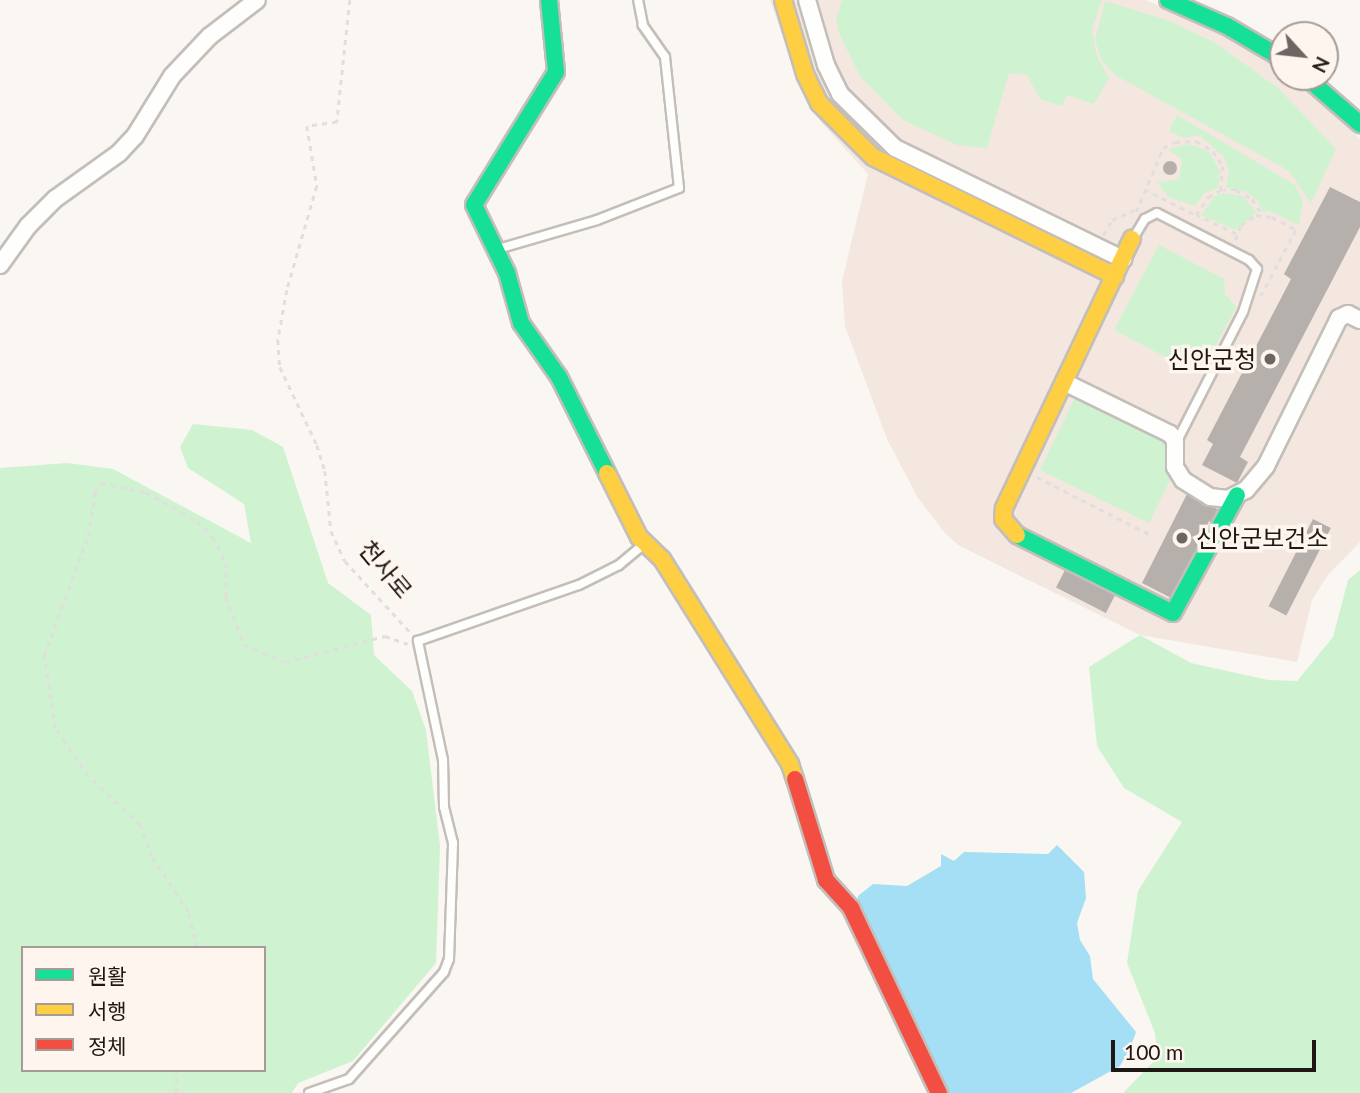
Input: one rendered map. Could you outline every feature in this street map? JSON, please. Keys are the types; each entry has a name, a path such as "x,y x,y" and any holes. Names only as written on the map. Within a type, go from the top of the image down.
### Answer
{"street":[{"path":"0,265 27,226 55,199 119,153 135,136 173,76 210,36 257,0"},
{"path":"549,0 556,72 474,205 495,250 522,323 559,377 646,544 662,559 720,647 790,764 826,880 851,908 939,1093"},
{"path":"783,0 804,74 819,103 873,158 1115,276"},
{"path":"807,0 826,65 841,94 895,148 1123,259"},
{"path":"1168,0 1227,26 1269,51"},
{"path":"1322,91 1360,124"},
{"path":"1132,239 1004,508 1009,531 1173,613 1237,495"},
{"path":"1064,382 1170,434 1175,444 1175,467 1189,485 1210,497 1237,495 1246,490 1266,466 1339,318 1348,314 1360,320"}],"lane":[{"path":"495,250 597,220 679,188 665,57 643,25 638,0"},
{"path":"1132,239 1147,217 1157,213 1249,260 1258,276 1175,444"},
{"path":"309,1093 349,1079 444,972 449,959 453,844 444,807 443,760 419,644 429,634 461,629 579,585 619,565 646,544"}],"path":[{"name":"천사로","path":"350,0 337,122 307,126 317,186 287,290 278,340 280,368 317,445 326,471 331,531 345,561 419,644"},
{"path":"1147,217 1134,210 1163,148 1191,140 1209,147 1220,160 1221,190"},
{"path":"1144,189 1236,234"},
{"path":"1196,215 1208,197 1221,190 1244,194 1262,214"},
{"path":"1022,469 1149,534"},
{"path":"196,946 188,912 152,857 140,825 88,776 55,728 44,656 88,536 101,483 146,492 197,521 214,537 226,563 226,597 244,645 285,662 385,636 419,644"},
{"path":"176,1072 176,1093"}],"shaded area":[{"name":"신안군청","path":"770,0 1146,0 1225,35 1269,62 1269,91 1308,91 1360,139 1360,542 1328,575 1312,600 1297,662 1140,635 958,545 945,533 918,498 887,439 845,326 842,281 868,174 821,122 802,92"}],"green space":[{"path":"842,0 1102,0 1092,29 1096,54 1109,78 1094,104 1067,95 1062,106 1040,99 1027,75 1009,73 987,148 957,145 903,120 860,76 839,33 836,19"},
{"path":"1105,1 1167,20 1214,42 1269,82 1269,91 1281,91 1336,149 1311,203 1289,171 1115,75 1102,61 1095,40"},
{"path":"1177,115 1295,185 1303,201 1299,225 1270,211 1263,212 1257,200 1245,191 1226,188 1229,172 1224,157 1199,135 1184,138 1169,131"},
{"path":"1188,144 1209,151 1220,171 1218,188 1205,192 1195,206 1170,198 1157,183 1179,179 1182,160 1168,149"},
{"path":"1224,193 1242,196 1257,212 1235,230 1201,215 1215,196"},
{"path":"1159,245 1224,279 1225,294 1236,307 1200,375 1114,330"},
{"path":"1076,395 1167,440 1172,476 1149,523 1040,470"},
{"path":"193,424 252,430 283,447 328,583 371,615 374,655 412,691 426,730 440,846 436,963 353,1061 298,1083 292,1093 0,1093 0,468 67,463 113,469 251,543 244,504 188,468 180,447"},
{"path":"1360,570 1360,1093 1123,1093 1157,1058 1155,1033 1127,963 1138,891 1182,822 1124,788 1097,746 1089,667 1140,635 1191,663 1268,680 1297,681 1333,637 1348,580"}],"water":[{"path":"1057,845 1084,872 1086,898 1077,923 1080,940 1090,956 1093,979 1136,1032 1131,1046 1120,1066 1071,1093 946,1093 857,909 858,896 873,884 907,886 941,866 941,854 954,861 964,852 1048,854"}],"building":[{"path":"1170,161 1175,163 1175,173 1170,175 1165,173 1163,168 1165,163"},
{"name":"신안군청","path":"1330,187 1360,202 1360,227 1240,457 1248,462 1237,483 1202,465 1213,444 1207,440 1291,279 1284,274"},
{"name":"신안군보건소","path":"1187,494 1225,513 1219,526 1209,521 1177,601 1142,583"},
{"path":"1313,519 1331,528 1286,615 1269,606"},
{"path":"1066,568 1116,593 1106,613 1056,588"}],"traffic: fast":[{"path":"549,0 556,72 474,205 507,273 521,323 559,377 607,473"},
{"path":"1168,0 1227,26 1269,51"},
{"path":"1322,91 1360,124"},
{"path":"1017,535 1173,613 1237,495"}],"traffic: slow":[{"path":"783,0 805,74 819,103 873,157 1115,276"},
{"path":"1017,535 1003,519 1004,508 1132,239"},
{"path":"607,473 639,537 662,559 790,764 795,779"}],"traffic: jam":[{"path":"795,779 826,880 851,908 939,1093"}],"place":[{"name":"신안군청","path":"1270,359"},
{"name":"신안군보건소","path":"1182,538"}]}
